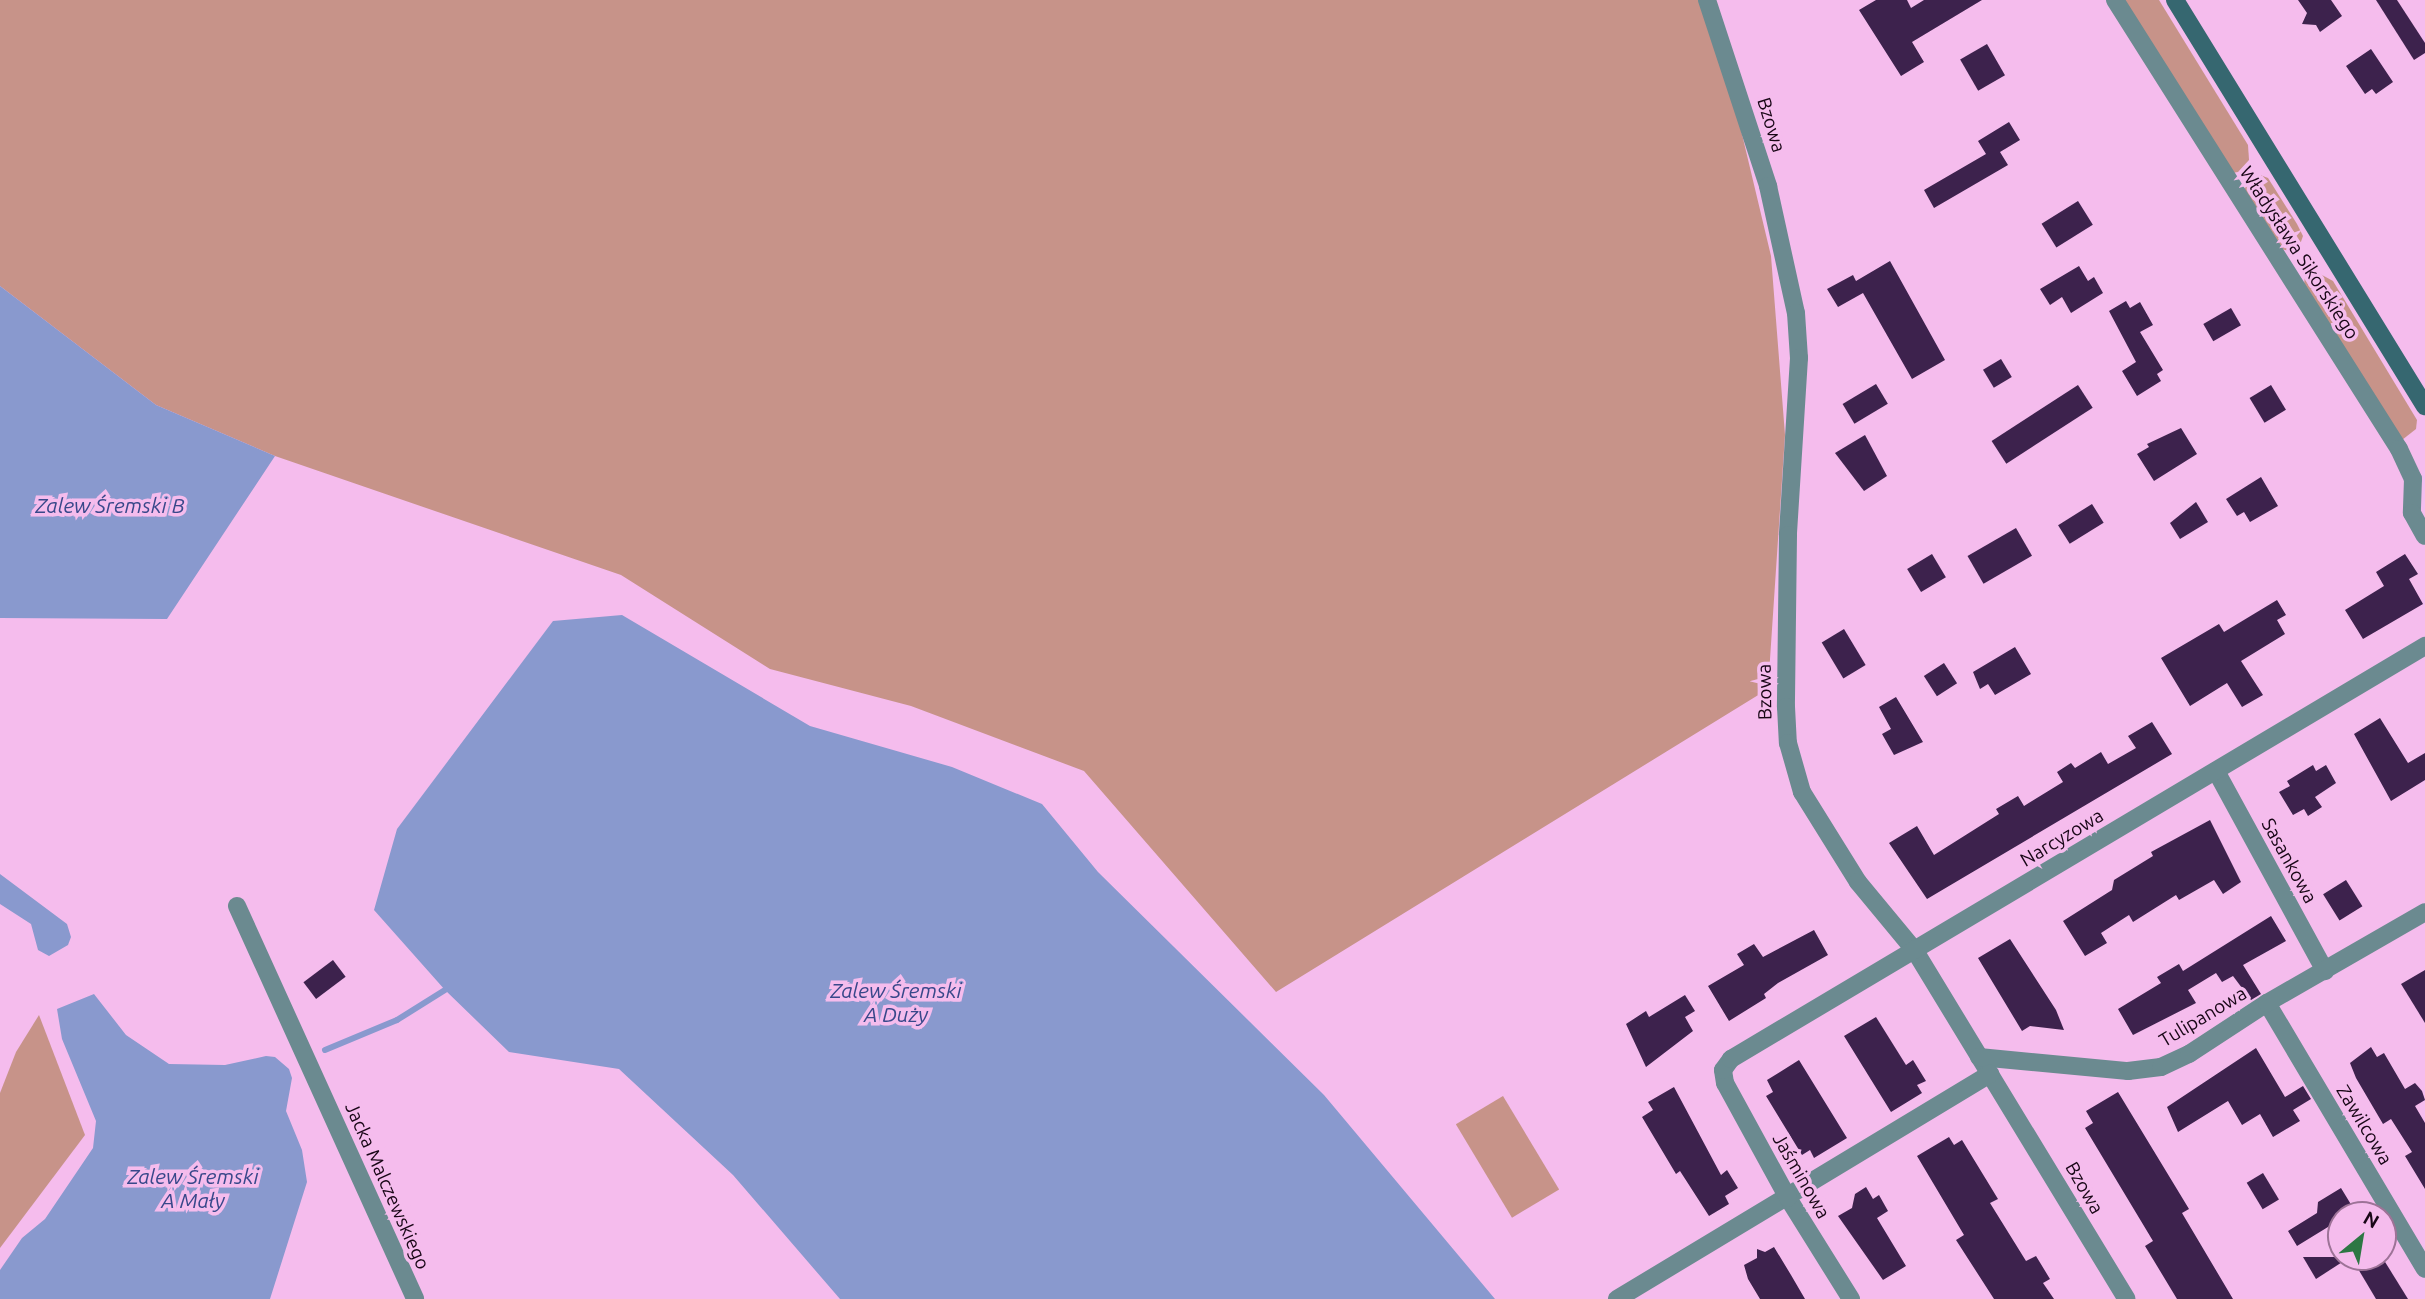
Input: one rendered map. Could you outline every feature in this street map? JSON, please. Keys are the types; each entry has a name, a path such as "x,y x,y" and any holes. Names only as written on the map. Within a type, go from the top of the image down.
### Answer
{"main road":[{"name":"Władysława Sikorskiego","path":"2175,0 2425,406"}],"street":[{"name":"Bzowa","path":"1707,0 1768,186 1796,313 1799,358 1785,629 1788,743 1802,792 1822,830 1915,951 2127,1299"},
{"name":"Władysława Sikorskiego","path":"2115,0 2399,449 2413,479 2412,513 2425,536"},
{"name":"Narcyzowa","path":"1723,1070 1731,1059 2425,646"},
{"name":"Sasankowa","path":"2216,771 2325,971"},
{"name":"Jacka Malczewskiego","path":"237,906 415,1299"},
{"name":"Tulipanowa","path":"1979,1057 2128,1072 2161,1067 2189,1055 2267,1003 2425,912"},
{"name":"Zawilcowa","path":"2267,1003 2425,1269"},
{"name":"Jaśminowa","path":"1723,1070 1725,1083 1788,1198 1851,1299"},
{"path":"1617,1299 1990,1074"}],"shaded area":[{"path":"0,0 1710,0 1771,256 1785,435 1768,689 1276,992 1084,771 911,706 770,669 621,575 275,456 156,405 0,286"},
{"path":"2122,0 2159,0 2248,145 2249,160 2238,172 2232,173"},
{"path":"2255,173 2268,178 2297,224 2303,236 2297,253 2278,248 2243,191"},
{"path":"2311,269 2333,281 2417,420 2416,429 2402,440 2304,286 2305,274"},
{"path":"39,1015 85,1135 0,1248 0,1093 16,1052"},
{"path":"1503,1096 1559,1189 1512,1218 1456,1124"}],"water":[{"name":"Zalew Śremski B","path":"0,286 156,405 275,456 167,619 0,618"},
{"name":"Zalew Śremski A Duży","path":"622,615 810,726 952,767 1042,804 1098,872 1324,1095 1495,1299 840,1299 733,1175 619,1069 509,1052 445,990 374,910 397,829 553,621"},
{"path":"0,874 67,924 71,937 68,945 49,956 38,950 31,924 0,904"},
{"name":"Zalew Śremski A Mały","path":"94,994 126,1035 169,1064 225,1065 266,1056 275,1057 289,1069 292,1078 286,1111 302,1150 307,1182 270,1299 0,1299 0,1270 22,1238 45,1219 93,1148 96,1121 62,1039 57,1009"}],"building":[{"path":"1876,0 1907,0 1911,8 1924,0 1982,0 1912,42 1924,62 1901,76 1859,10"},
{"path":"2298,0 2331,0 2342,16 2320,32 2316,25 2302,24 2307,13"},
{"path":"2376,0 2397,0 2425,43 2425,53 2414,60"},
{"path":"1987,44 2005,75 1978,91 1960,60"},
{"path":"2371,49 2393,82 2376,94 2372,89 2365,94 2346,66"},
{"path":"2009,122 2020,140 2000,152 2008,165 1934,208 1924,190 1986,154 1978,141"},
{"path":"2078,201 2093,225 2056,248 2042,224"},
{"path":"1890,261 1945,360 1912,379 1863,293 1838,307 1827,289 1853,275 1856,281"},
{"path":"2079,266 2088,281 2094,277 2103,293 2071,313 2062,297 2050,305 2040,289"},
{"path":"2126,301 2130,308 2140,302 2153,325 2140,332 2163,370 2157,374 2161,381 2137,396 2122,371 2136,362 2109,311"},
{"path":"2231,308 2241,325 2213,341 2203,324"},
{"path":"2001,359 2012,377 1994,388 1983,370"},
{"path":"1876,384 1888,404 1854,424 1843,404"},
{"path":"2078,385 2093,408 2006,464 1992,441"},
{"path":"2271,385 2286,410 2265,423 2250,398"},
{"path":"2181,428 2197,454 2154,481 2137,454 2149,447 2147,444"},
{"path":"1865,435 1887,476 1864,491 1835,453"},
{"path":"2261,477 2278,506 2250,522 2244,512 2237,516 2226,499"},
{"path":"2196,502 2208,522 2180,539 2170,523"},
{"path":"2092,504 2104,523 2070,544 2058,525"},
{"path":"2016,528 2032,556 1984,584 1968,556"},
{"path":"1932,554 1946,577 1921,592 1907,569"},
{"path":"2405,554 2418,574 2409,579 2423,604 2363,639 2345,610 2384,586 2376,572"},
{"path":"2277,600 2286,615 2277,620 2285,634 2241,661 2263,695 2242,707 2227,683 2190,706 2161,658 2219,624 2224,632"},
{"path":"1844,629 1866,665 1843,678 1822,642"},
{"path":"2015,647 2031,674 1995,695 1988,684 1980,689 1973,672"},
{"path":"1944,663 1957,683 1937,696 1924,676"},
{"path":"1896,697 1923,742 1894,755 1882,734 1891,729 1879,707"},
{"path":"2380,718 2408,763 2425,753 2425,780 2391,801 2354,734"},
{"path":"2152,722 2172,754 1927,899 1889,843 1917,826 1934,855 1999,814 1996,809 2018,796 2024,806 2063,782 2057,772 2071,763 2075,768 2101,752 2108,764 2136,748 2128,736"},
{"path":"2313,765 2316,771 2326,765 2336,783 2315,797 2322,807 2308,816 2304,809 2293,815 2279,792 2290,786 2287,781"},
{"path":"2210,820 2241,882 2223,894 2214,880 2179,900 2176,895 2133,922 2129,915 2101,933 2107,943 2085,956 2063,921 2112,890 2114,880 2153,856 2151,852"},
{"path":"2346,880 2362,906 2340,921 2323,894"},
{"path":"2271,916 2286,941 2243,965 2261,994 2251,1000 2233,976 2222,982 2216,973 2188,990 2196,1003 2133,1035 2118,1009 2161,983 2157,977 2179,964 2183,971"},
{"path":"1814,930 1828,955 1778,983 1764,994 1766,998 1729,1021 1708,986 1744,965 1737,954 1754,944 1763,957"},
{"path":"2010,939 2056,1010 2064,1030 2030,1026 2022,1031 1978,958"},
{"path":"333,960 346,977 316,999 303,982"},
{"path":"2425,970 2425,1023 2401,984"},
{"path":"1685,995 1695,1011 1685,1017 1693,1031 1646,1067 1626,1024 1646,1011 1649,1017"},
{"path":"1876,1017 1906,1065 1913,1060 1926,1081 1917,1085 1922,1093 1891,1112 1844,1036"},
{"path":"2371,1047 2377,1057 2384,1053 2405,1089 2415,1083 2422,1091 2425,1100 2415,1106 2425,1123 2425,1189 2405,1156 2412,1152 2391,1119 2383,1124 2350,1063"},
{"path":"2256,1048 2285,1097 2303,1086 2311,1099 2293,1110 2300,1121 2273,1137 2260,1114 2242,1125 2228,1101 2178,1132 2167,1107"},
{"path":"1799,1060 1847,1138 1814,1158 1810,1150 1802,1155 1766,1096 1773,1092 1767,1080"},
{"path":"1674,1087 1721,1175 1727,1170 1738,1188 1725,1196 1729,1204 1709,1216 1680,1171 1676,1174 1642,1117 1653,1110 1648,1102"},
{"path":"2118,1092 2189,1209 2182,1213 2233,1299 2177,1299 2145,1246 2153,1241 2085,1128 2093,1123 2086,1111"},
{"path":"1949,1137 1954,1145 1962,1140 1998,1199 1990,1203 2026,1261 2036,1256 2050,1279 2043,1283 2054,1299 1994,1299 1956,1240 1964,1235 1917,1156"},
{"path":"2263,1173 2279,1200 2263,1209 2247,1183"},
{"path":"1866,1187 1873,1199 1879,1195 1888,1211 1877,1218 1906,1266 1883,1280 1838,1216 1852,1208 1855,1194"},
{"path":"2341,1188 2349,1201 2327,1201 2327,1228 2297,1246 2288,1231 2317,1213 2318,1202"},
{"path":"1774,1247 1805,1299 1760,1299 1748,1279 1744,1265 1757,1258 1757,1249 1765,1252"},
{"path":"2303,1257 2327,1257 2328,1271 2316,1279"},
{"path":"2359,1271 2391,1271 2408,1299 2376,1299"}],"waterway":[{"path":"325,1050 397,1020 445,990"}]}
